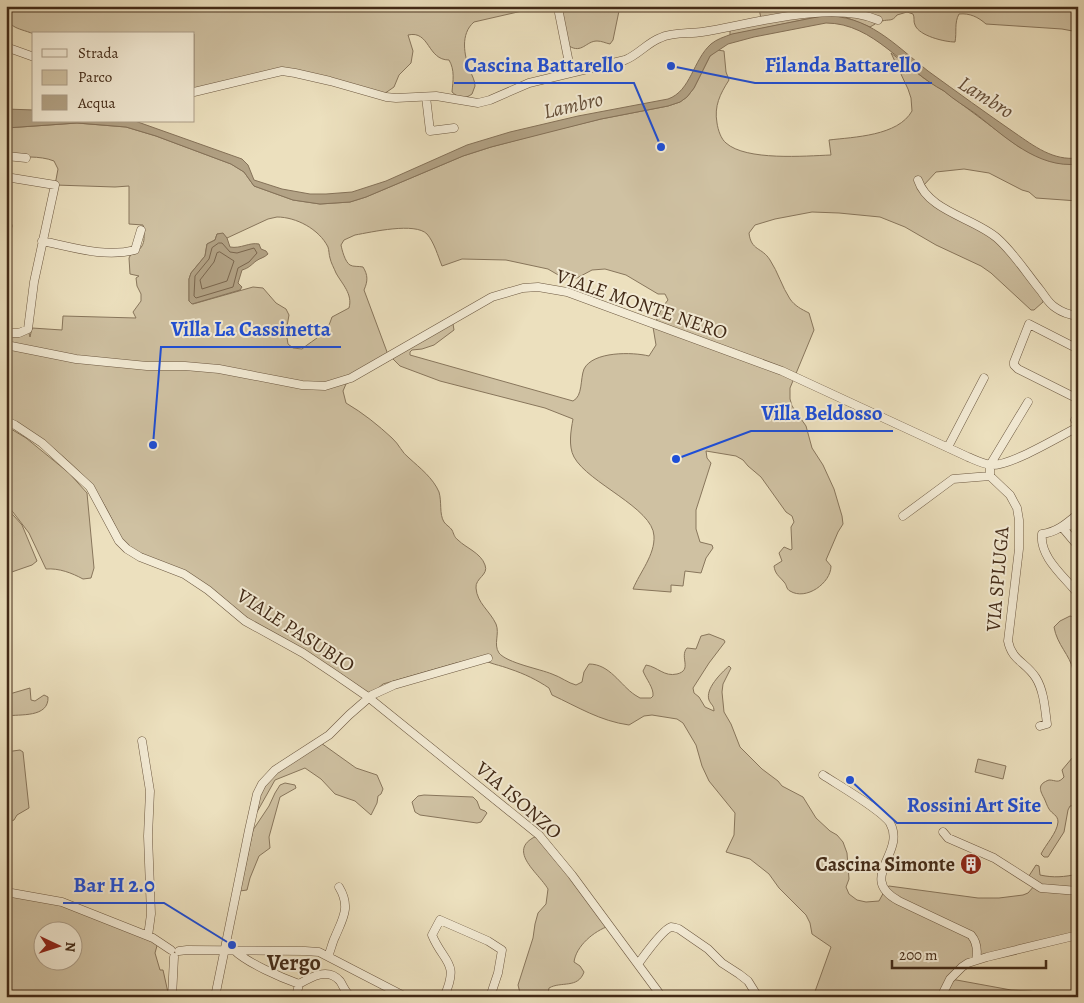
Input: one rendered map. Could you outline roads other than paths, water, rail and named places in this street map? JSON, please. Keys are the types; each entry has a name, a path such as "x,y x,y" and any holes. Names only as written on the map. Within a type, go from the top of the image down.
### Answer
{"street":[{"path":"561,6 559,13 571,73"},
{"path":"195,92 282,71 330,81 386,97 436,96 478,103 490,100 529,83 617,62 634,56 654,40 668,35 702,32 808,10 832,7 866,13 878,20"},
{"path":"6,47 32,56"},
{"path":"426,97 430,131 454,128"},
{"path":"6,156 26,158"},
{"path":"6,177 55,185 34,282 28,329 19,333 6,333"},
{"path":"918,180 921,189 930,199 985,228 998,239 1048,301 1057,308 1078,316"},
{"path":"42,241 98,253 123,253 135,250 141,230"},
{"name":"VIALE MONTE NERO","path":"6,345 76,359 147,366 185,366 219,369 302,385 325,386 352,378 492,297 522,288 538,288 566,292 782,371 990,465"},
{"path":"1078,349 1029,324 1014,365 1018,369 1078,399"},
{"path":"946,446 984,378"},
{"path":"903,516 953,480 990,476 990,465 1028,402"},
{"name":"VIALE PASUBIO","path":"6,422 15,425 42,443 90,487 119,541 127,549 140,557 184,574 208,590 245,621 303,653 368,697"},
{"path":"990,465 1024,455 1077,422"},
{"name":"VIA SPLUGA","path":"990,476 1010,495 1017,508 1019,550 1013,613 1008,641 1012,654 1018,661 1028,667 1040,688 1046,727"},
{"path":"1062,527 1078,514"},
{"path":"1078,523 1042,534 1043,550 1078,594"},
{"path":"1062,527 1078,546"},
{"path":"215,997 230,950 234,904 257,794 262,784 275,770 329,735 368,697 394,685 488,658"},
{"name":"VIA ISONZO","path":"368,697 540,835 662,997"},
{"path":"142,741 150,791 148,836 151,914 148,936"},
{"path":"823,775 839,783 887,818 890,823 894,839 886,860 881,886 888,896 971,935 976,940 976,960"},
{"path":"942,832 948,838 994,858 1041,888 1078,891"},
{"path":"328,956 346,906 344,896 339,887"},
{"path":"6,892 62,902 148,936 161,942 174,953"},
{"path":"444,997 448,987 451,970 450,964 432,935 440,920 488,941 503,952 490,997"},
{"path":"638,964 663,934 669,928 674,927 739,974 748,982 758,997"},
{"path":"941,997 956,973 962,967 976,960 1078,935"},
{"path":"174,953 187,950 310,951 328,956 406,997"},
{"path":"230,950 266,970 299,984"},
{"path":"172,997 174,953"},
{"path":"296,997 299,984 321,974 332,976 339,980 346,993 352,997"}],"water":[{"path":"822,16 853,20 880,33 928,71 1029,143 1052,155 1078,158 1078,164 1063,164 1049,161 1023,149 915,72 874,39 843,25 826,23 728,44 710,56 694,88 680,102 601,119 491,147 463,156 350,202 320,204 293,200 254,186 244,172 231,164 126,127 77,123 6,128 6,109 32,110 32,122 138,122 242,159 248,165 254,180 282,189 310,194 352,192 386,181 467,145 510,132 578,116 668,99 682,89 700,58 711,44 732,34"},
{"path":"223,233 230,247 259,244 261,249 268,254 242,270 238,283 242,287 240,290 192,304 189,301 189,279 191,273 205,256 207,244 215,240 217,234"}],"place":[{"name":"Filanda Battarello","path":"671,66"},
{"name":"Cascina Battarello","path":"661,147"},
{"name":"Villa La Cassinetta","path":"153,445"},
{"name":"Villa Beldosso","path":"676,459"},
{"name":"Rossini Art Site","path":"850,780"},
{"name":"Cascina Simonte","path":"971,864"},
{"name":"Bar H 2.0","path":"232,945"}],"district":[{"name":"Vergo","path":"294,962"}],"water label":[{"name":"Lambro","path":"986,97"},
{"name":"Lambro","path":"573,105"}]}
